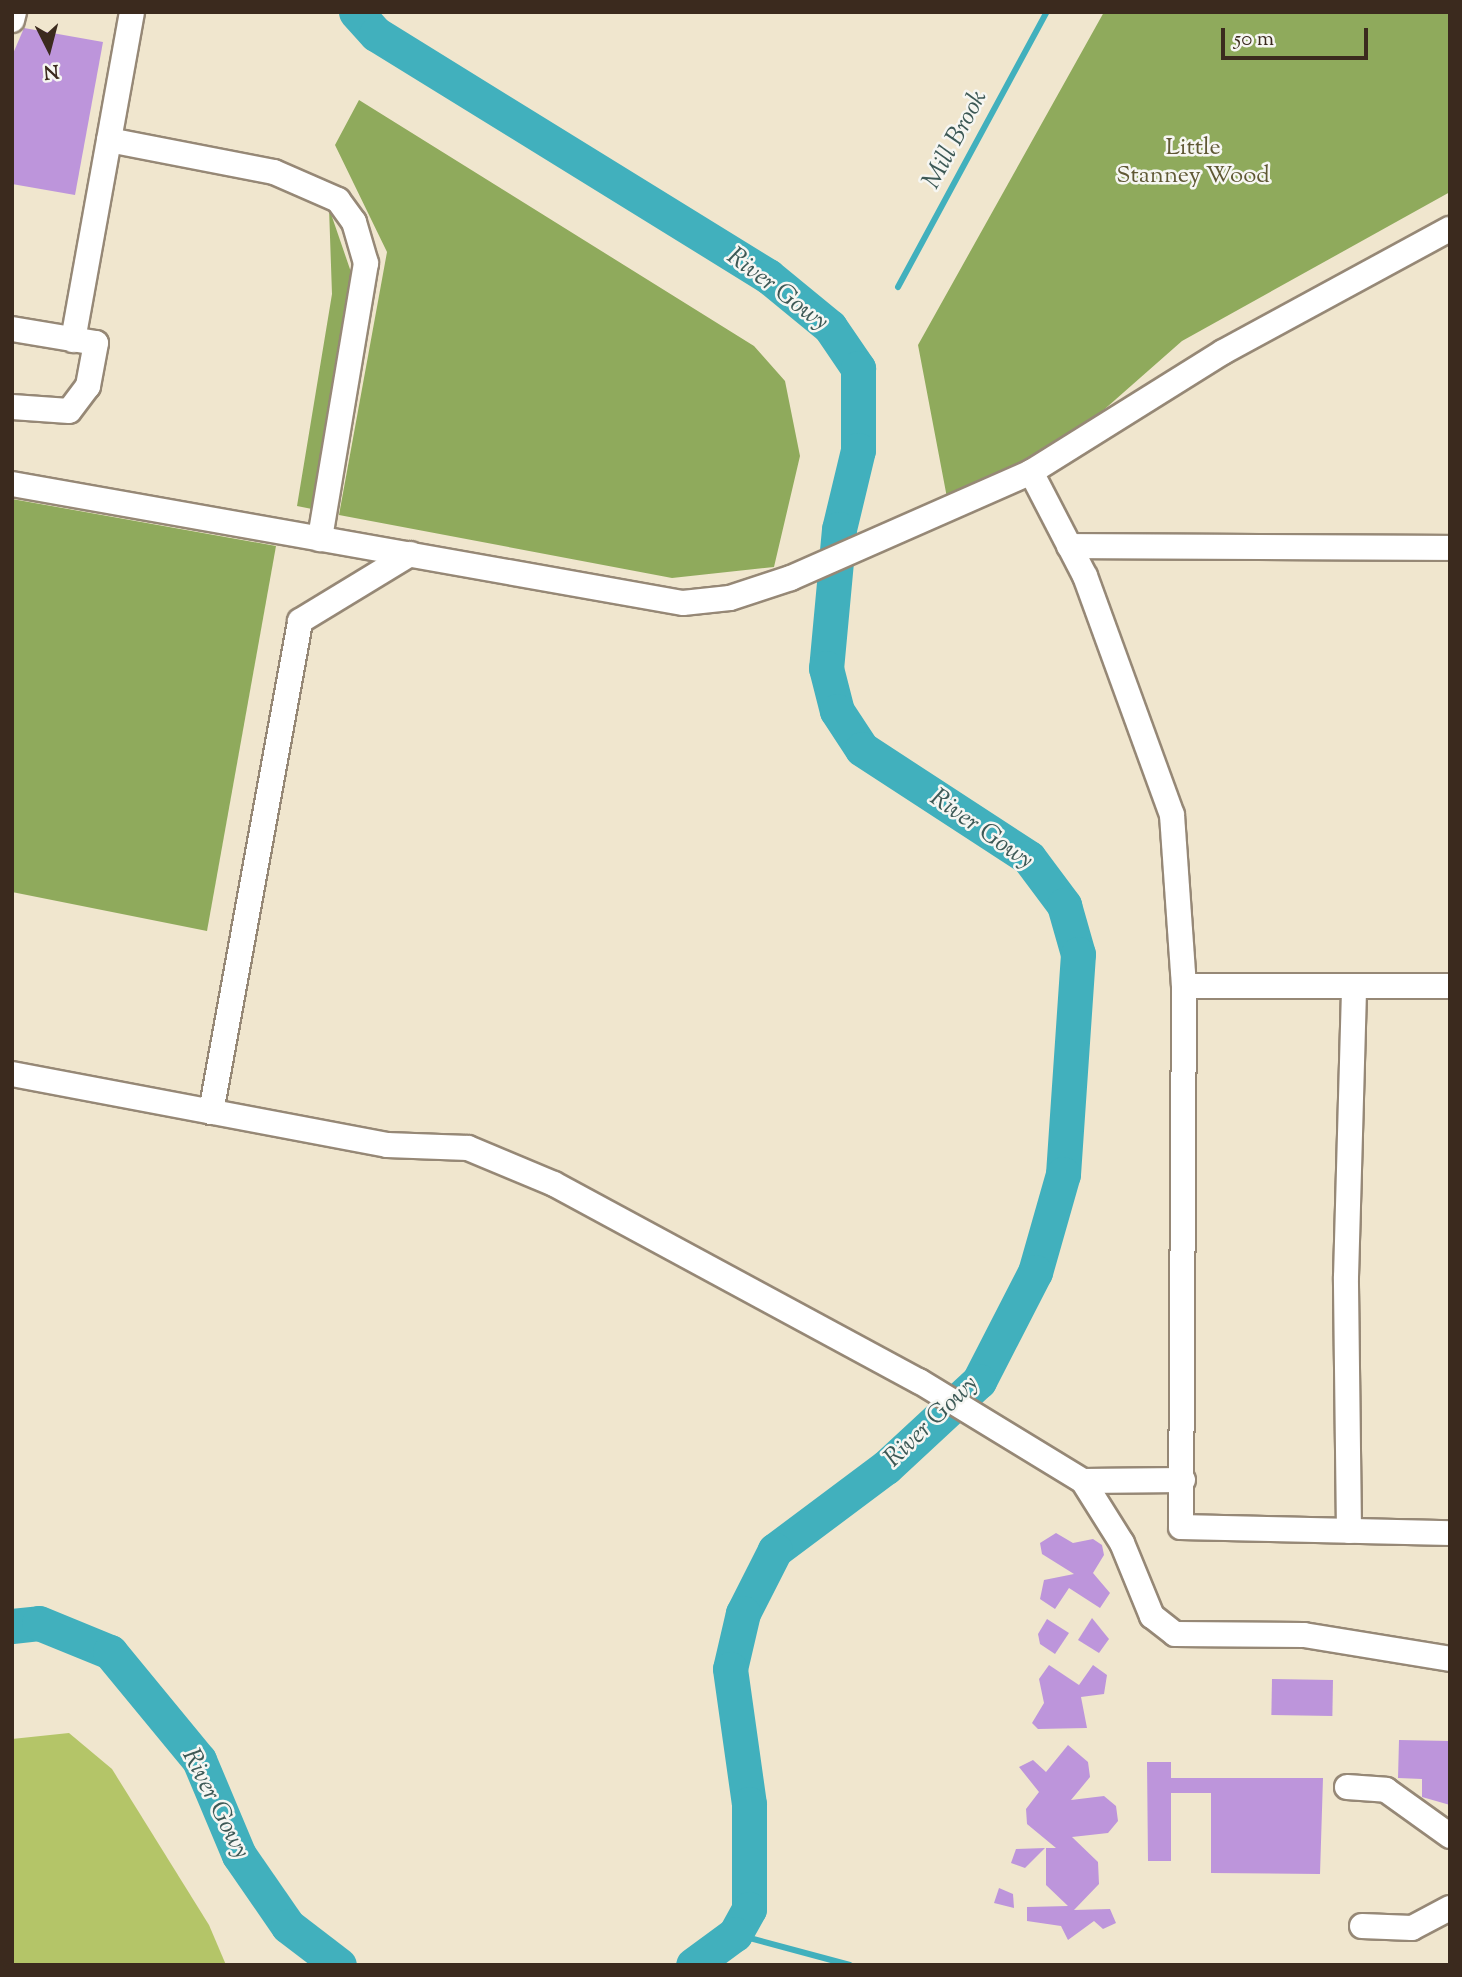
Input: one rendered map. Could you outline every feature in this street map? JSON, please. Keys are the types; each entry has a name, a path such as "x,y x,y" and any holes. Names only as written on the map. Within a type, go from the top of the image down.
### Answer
{"lane":[{"path":"12,20 14,12"},
{"path":"73,340 132,12"},
{"path":"109,140 274,172 338,200 354,222 366,264 320,538"},
{"path":"12,484 683,603 730,598 791,578 895,535 1031,472 1223,352 1450,229"},
{"path":"12,329 96,343 82,399 69,411 12,407"},
{"path":"1031,472 1069,546 1133,695 1172,815 1184,986 1181,1527 1450,1533"},
{"path":"1069,546 1450,548"},
{"path":"211,1112 300,621 410,554"},
{"path":"1184,986 1450,986"},
{"path":"1349,1531 1346,1277 1354,986"},
{"path":"12,1074 387,1145 468,1148 554,1184 919,1381 983,1423 1083,1481 1122,1543 1152,1616 1175,1634 1304,1635 1450,1658"},
{"path":"1083,1481 1183,1480"},
{"path":"1347,1787 1386,1790 1450,1836"},
{"path":"1362,1926 1412,1928 1450,1908"}],"green space":[{"name":"Little Stanney Wood","path":"1104,12 1450,12 1450,192 1182,341 1065,444 948,503 918,345"},
{"path":"359,100 754,346 785,381 800,456 774,567 672,578 339,515 387,252 335,145"},
{"path":"329,208 352,275 312,509 297,506 332,294"},
{"path":"12,499 276,546 207,931 12,892"},
{"path":"69,1733 112,1769 209,1925 226,1965 12,1965 12,1739"}],"building":[{"path":"24,28 103,42 75,195 12,184 12,56"},
{"path":"1056,1533 1073,1543 1093,1539 1102,1545 1104,1555 1093,1573 1110,1593 1100,1608 1069,1588 1055,1609 1040,1599 1044,1580 1074,1574 1042,1554 1040,1543"},
{"path":"1092,1618 1109,1639 1099,1653 1078,1640"},
{"path":"1047,1619 1069,1633 1055,1654 1040,1644 1038,1634"},
{"path":"1049,1665 1079,1685 1093,1665 1107,1675 1104,1694 1081,1697 1087,1728 1038,1729 1032,1723 1044,1703 1039,1679"},
{"path":"1272,1679 1333,1680 1332,1716 1271,1715"},
{"path":"1399,1740 1450,1741 1450,1805 1422,1797 1422,1779 1398,1778"},
{"path":"1068,1745 1088,1762 1090,1777 1071,1800 1104,1796 1116,1806 1118,1821 1108,1833 1072,1837 1098,1862 1099,1884 1074,1910 1110,1909 1116,1923 1103,1929 1094,1921 1068,1940 1061,1926 1027,1921 1027,1907 1068,1906 1046,1885 1046,1848 1056,1848 1027,1824 1026,1809 1039,1792 1019,1767 1033,1760 1046,1772"},
{"path":"1147,1762 1171,1762 1171,1778 1323,1778 1320,1874 1211,1873 1211,1793 1171,1793 1171,1861 1148,1861"},
{"path":"1045,1848 1025,1868 1011,1863 1016,1849"},
{"path":"999,1888 1013,1894 1014,1908 994,1903"}],"waterway":[{"name":"River Gowy","path":"356,12 376,34 768,276 830,327 858,368 858,450 839,529 826,668 837,711 862,749 1029,858 1064,905 1078,954 1063,1174 1035,1272 979,1381 886,1467 775,1550 743,1613 730,1669 749,1804 749,1909 735,1934 693,1965"},
{"name":"Mill Brook","path":"898,287 1047,12"},
{"name":"River Gowy","path":"12,1626 39,1623 110,1652 199,1760 239,1855 288,1926 339,1965"},
{"path":"735,1934 850,1965"}]}
